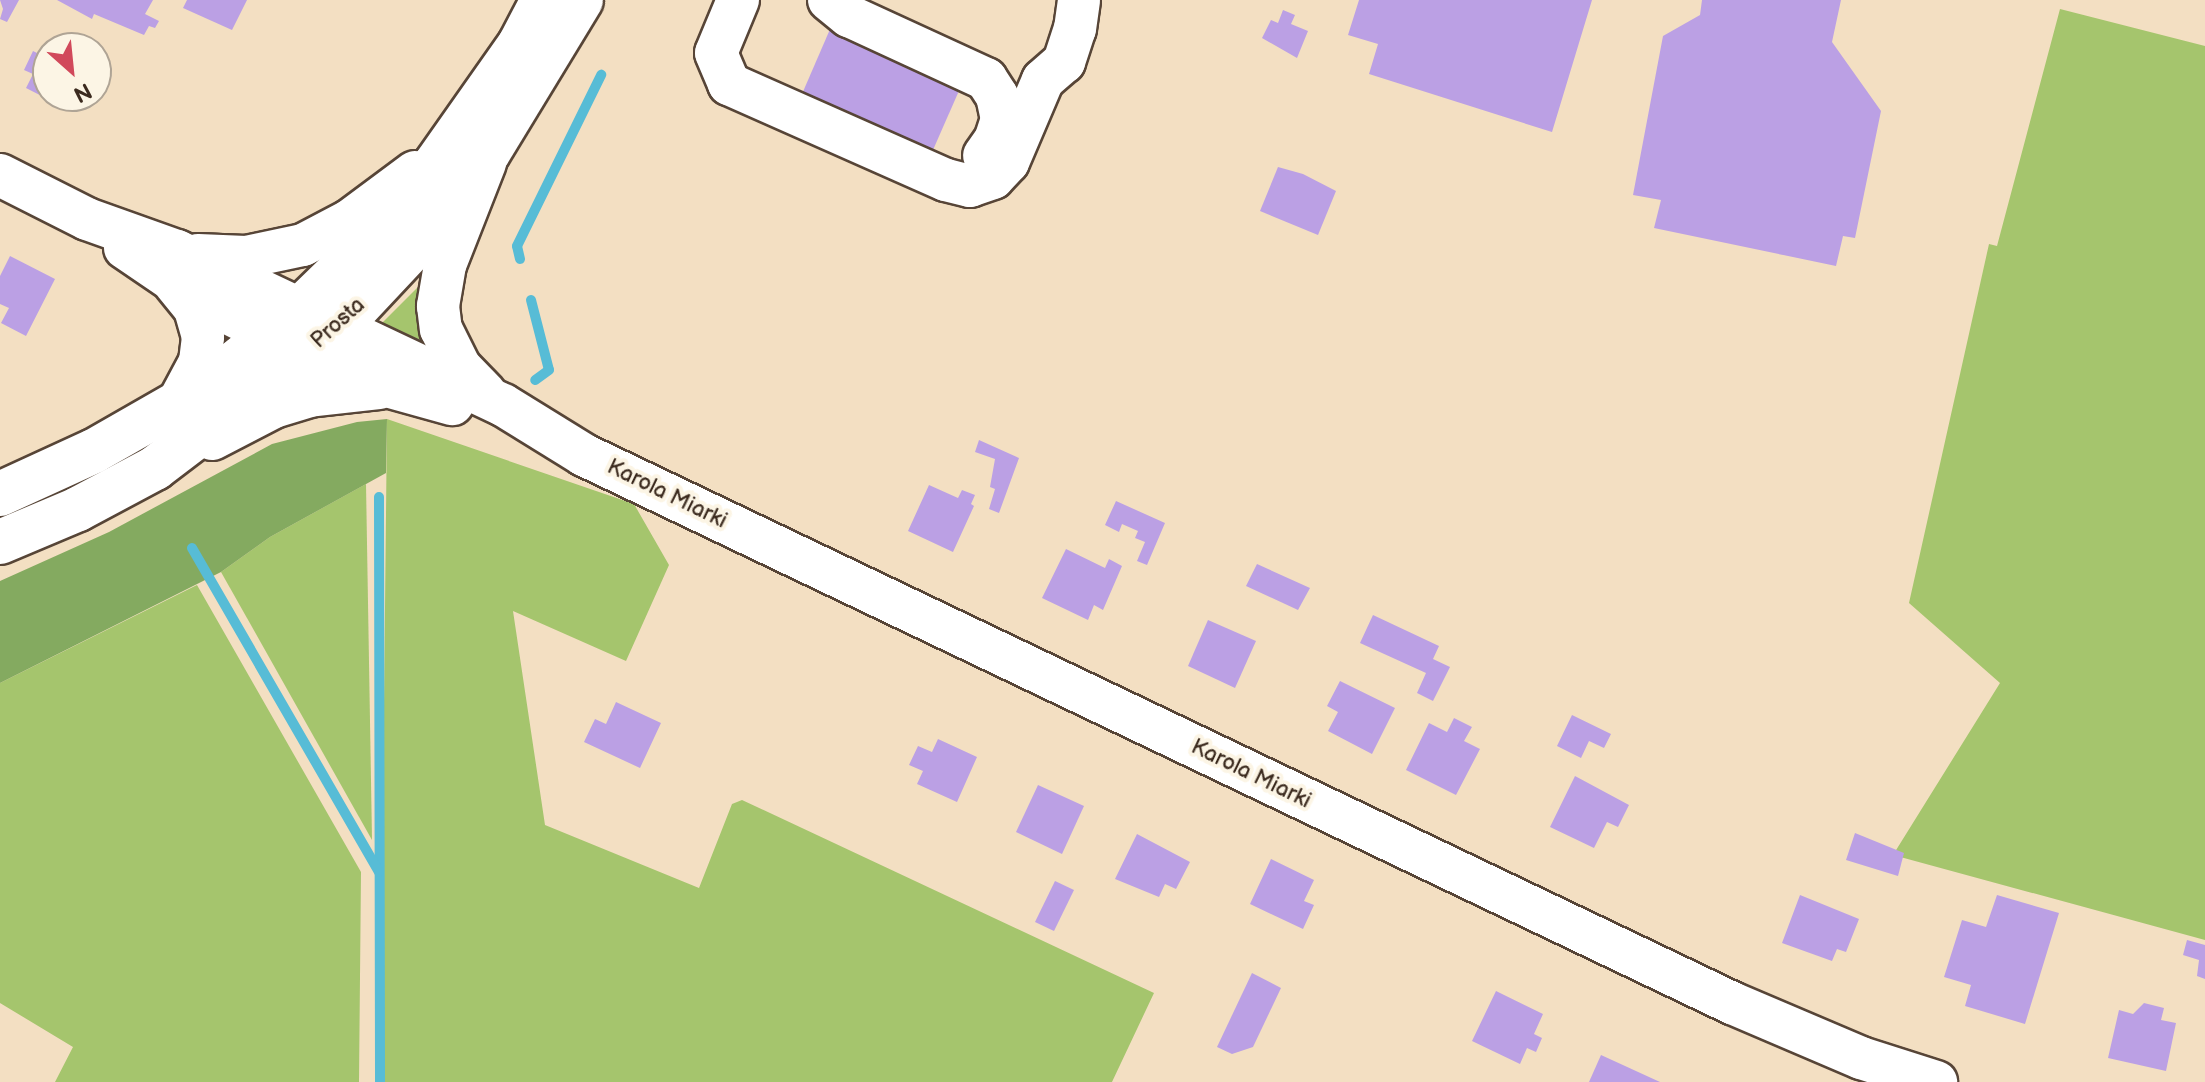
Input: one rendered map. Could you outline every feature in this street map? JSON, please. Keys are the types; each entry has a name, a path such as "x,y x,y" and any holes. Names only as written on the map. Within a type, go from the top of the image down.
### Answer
{"main road":[{"name":"Prosta","path":"469,148 543,0"},
{"name":"Prosta","path":"0,542 78,509 155,468 302,331 369,242 469,148 581,0"},
{"name":"Prosta","path":"0,494 78,459 302,331"}],"street":[{"path":"738,0 716,53 729,84 946,180 970,186 1001,171 1008,162 1043,80 1064,62 1075,29 1079,0"},
{"path":"829,0 849,16 977,72 993,87 1002,119 995,140 981,160 946,180"},
{"path":"860,0 1043,80"},
{"path":"178,403 200,362 203,337 175,267 303,245 469,148"},
{"path":"469,148 438,306 441,329 460,367 482,390 503,405"},
{"name":"Karola Miarki","path":"0,175 302,331 503,405 573,449"},
{"name":"Karola Miarki","path":"302,331 385,388 454,404 573,449 1732,1003 1826,1044 1936,1082"},
{"path":"155,468 289,402 335,390 385,388"}],"green space":[{"path":"2060,9 2205,46 2205,940 1893,855 2000,683 1909,603 1989,244 1997,246"},
{"path":"424,281 441,360 378,327"},
{"path":"387,419 634,504 669,565 626,661 513,611 545,825 699,888 732,804 742,800 1154,993 1112,1082 380,1082"},
{"path":"387,419 386,473 270,537 221,572 0,683 0,581 109,532 272,444 357,422"},
{"path":"366,484 372,840 221,572 270,537"},
{"path":"197,585 361,872 359,1082 55,1082 73,1047 0,1003 0,683"}],"building":[{"path":"0,0 19,0 7,22 0,19 3,9"},
{"path":"57,0 153,0 145,14 159,21 155,28 149,26 144,35 94,14 92,19"},
{"path":"187,0 247,0 232,30 183,8"},
{"path":"1359,0 1592,0 1552,132 1369,74 1378,44 1348,35"},
{"path":"1702,0 1841,0 1832,42 1881,111 1855,238 1843,236 1836,266 1654,228 1661,200 1633,195 1663,36 1700,15"},
{"path":"1283,10 1295,15 1291,24 1308,31 1297,58 1262,38 1271,20 1278,23"},
{"path":"834,20 965,77 933,150 802,94"},
{"path":"32,53 32,74 24,70"},
{"path":"32,76 32,91 26,88"},
{"path":"1278,167 1303,174 1336,191 1318,235 1260,211"},
{"path":"10,256 55,279 26,336 1,323 9,308 0,304 0,276"},
{"path":"979,440 1019,458 999,513 989,509 995,489 990,487 995,459 975,452"},
{"path":"929,485 958,498 962,490 975,495 971,504 974,506 953,552 908,531"},
{"path":"1116,501 1165,523 1147,565 1137,561 1145,542 1135,538 1138,531 1122,524 1119,532 1105,525"},
{"path":"1066,549 1105,568 1109,559 1122,566 1103,610 1094,605 1088,620 1042,598"},
{"path":"1257,564 1310,588 1298,610 1246,586"},
{"path":"1373,615 1439,646 1433,659 1450,667 1433,701 1417,693 1426,673 1360,643"},
{"path":"1208,620 1256,641 1235,688 1188,666"},
{"path":"1340,681 1395,708 1372,754 1328,731 1338,712 1327,706"},
{"path":"616,702 661,723 640,768 584,742 595,719 606,724"},
{"path":"1572,715 1611,734 1604,748 1589,741 1581,758 1557,746"},
{"path":"1454,718 1472,727 1464,741 1480,749 1456,795 1406,770 1429,723 1447,732"},
{"path":"938,739 977,757 957,802 917,784 923,771 909,765 918,746 932,752"},
{"path":"1575,776 1629,805 1618,827 1607,822 1594,848 1550,827"},
{"path":"1038,785 1084,806 1062,854 1016,832"},
{"path":"1855,833 1904,853 1898,876 1846,860"},
{"path":"1137,834 1190,862 1176,889 1165,884 1159,897 1115,879"},
{"path":"1271,859 1314,880 1304,901 1314,905 1303,929 1250,904"},
{"path":"1055,881 1074,890 1054,931 1035,922"},
{"path":"1800,895 1859,919 1846,952 1837,949 1832,961 1782,943"},
{"path":"1997,895 2059,913 2025,1024 1965,1006 1971,985 1944,977 1962,920 1986,927"},
{"path":"2187,940 2205,945 2205,979 2197,976 2199,960 2183,955"},
{"path":"1252,973 1281,988 1253,1047 1232,1054 1217,1047"},
{"path":"1496,991 1543,1014 1534,1034 1542,1038 1536,1052 1527,1048 1520,1064 1472,1041"},
{"path":"2144,1003 2164,1008 2161,1020 2176,1023 2166,1071 2108,1058 2119,1010 2133,1014"},
{"path":"1601,1055 1660,1082 1589,1082"}],"waterway":[{"path":"520,259 517,246 601,75"},
{"path":"531,300 549,370 535,380"},
{"path":"379,497 380,1082"},
{"path":"192,548 379,872"}]}
